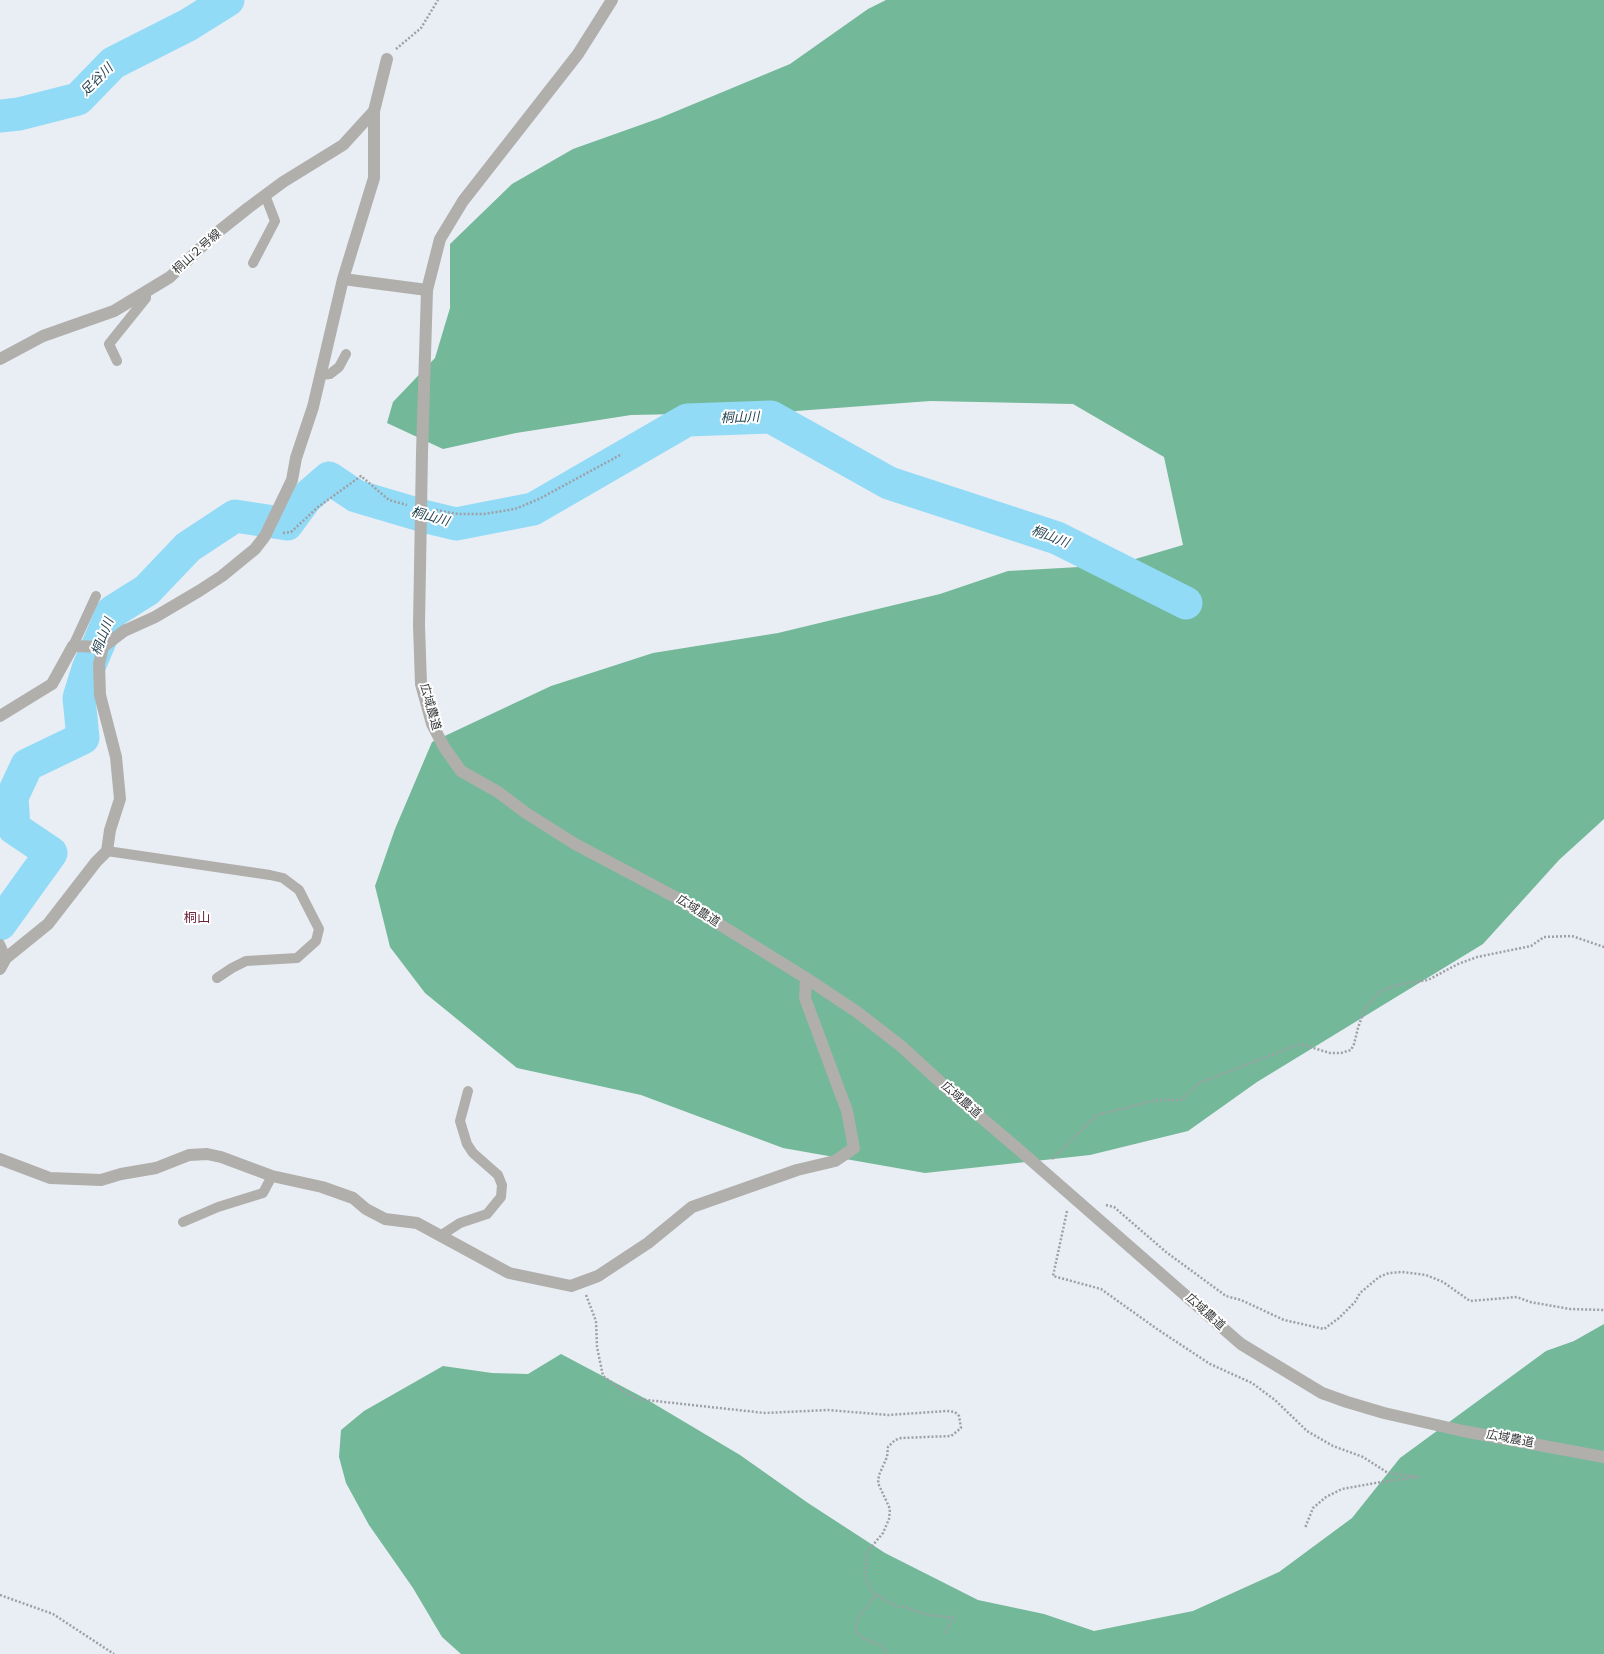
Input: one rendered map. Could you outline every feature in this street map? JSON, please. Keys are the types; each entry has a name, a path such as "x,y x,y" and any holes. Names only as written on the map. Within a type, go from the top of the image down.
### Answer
{"street":[{"name":"広域農道","path":"612,0 578,54 463,201 440,239 427,290 419,625 422,684 432,724 444,747 461,771 498,792 526,813 575,844 677,898 806,978 857,1012 901,1046 950,1091 1241,1344 1322,1393 1384,1413 1471,1432 1604,1457"},
{"path":"0,716 52,684 73,646 103,647 124,632 155,617 222,576 255,549 265,536 292,480 321,375 343,280 374,178 374,111 387,59"},
{"name":"桐山２号線","path":"0,359 43,336 114,310 146,292 170,276 214,236 265,195 342,145 374,111"},
{"path":"343,280 427,290"},
{"path":"0,969 6,958 48,924 96,862 107,851 110,830 120,799 116,757 100,695 99,664 103,647"},
{"path":"0,1159 50,1178 100,1180 121,1174 156,1168 188,1155 207,1154 221,1157 272,1176 322,1187 352,1198 366,1209 385,1219 417,1223 509,1273 571,1286 598,1276 648,1243 692,1207 797,1170 835,1161 854,1148 847,1111 805,998 806,978"}],"lane":[{"path":"253,263 275,221 265,195"},
{"path":"117,361 109,344 146,298 146,292"},
{"path":"321,375 330,374 339,367 346,354"},
{"path":"73,646 96,596"},
{"path":"107,851 270,875 283,878 299,890 318,929 316,941 297,958 246,961 217,978"},
{"path":"0,944 6,958"},
{"path":"440,1236 460,1223 487,1214 501,1197 502,1185 498,1175 473,1153 467,1144 460,1121 468,1091"},
{"path":"183,1222 218,1207 263,1193 272,1176"}],"path":[{"path":"387,59 421,28 438,0"},
{"path":"435,510 458,514 484,514 515,509 539,499 622,454"},
{"path":"265,536 291,532 318,507 361,476 389,500 411,505"},
{"path":"1042,1170 1097,1115 1158,1100 1181,1100 1199,1082 1300,1044 1330,1053 1341,1053 1351,1050 1365,1008 1381,991 1397,985 1428,980 1470,959 1531,946 1544,937 1572,936 1604,947"},
{"path":"1070,1195 1053,1276 1101,1288 1156,1329 1210,1364 1252,1383 1275,1400 1307,1431 1333,1446 1363,1457 1388,1473 1418,1478 1381,1482 1342,1489 1326,1497 1313,1508 1305,1528"},
{"path":"1100,1203 1114,1207 1166,1252 1226,1296 1241,1300 1284,1320 1324,1329 1339,1318 1355,1302 1360,1293 1379,1277 1389,1273 1402,1272 1426,1275 1443,1282 1470,1301 1517,1297 1530,1302 1570,1309 1604,1310"},
{"path":"571,1286 586,1293 596,1321 597,1346 603,1376 637,1399 765,1413 828,1410 888,1415 947,1411 955,1412 959,1416 961,1428 951,1436 901,1438 895,1440 888,1447 887,1457 879,1475 878,1482 890,1509 889,1519 883,1533 868,1551 865,1571 866,1580 876,1595 896,1606 908,1608 924,1614 953,1618 945,1633"},
{"path":"0,1595 53,1614 114,1654"},
{"path":"876,1595 857,1619 855,1631 861,1638 882,1646 887,1654"}],"green space":[{"path":"886,0 1604,0 1604,819 1559,860 1483,944 1257,1082 1188,1131 1090,1155 925,1173 783,1148 641,1095 517,1068 425,993 390,947 375,886 395,829 432,742 551,686 653,653 778,633 940,594 1008,571 1115,565 1183,545 1164,457 1073,404 930,401 783,412 631,415 516,433 443,449 387,423 393,402 435,358 450,308 450,244 512,184 573,149 660,118 790,64 868,9"},
{"path":"1604,1324 1604,1654 461,1654 442,1637 413,1588 369,1525 346,1483 339,1457 341,1430 364,1411 443,1366 492,1373 528,1374 561,1354 646,1399 740,1455 808,1503 885,1553 978,1600 1044,1614 1094,1631 1193,1611 1279,1572 1352,1518 1400,1458 1546,1351 1574,1341"}],"waterway":[{"name":"足谷川","path":"0,116 19,114 78,99 113,63 188,25 228,0"},
{"name":"桐山川","path":"0,924 51,853 14,828 12,797 27,765 83,738 79,698 88,669 112,612 147,590 188,547 235,516 287,524 306,498 329,478 356,496 456,524 533,509 687,420 771,417 889,483 1057,538 1186,603"}],"district":[{"name":"桐山","path":"197,918"}]}
